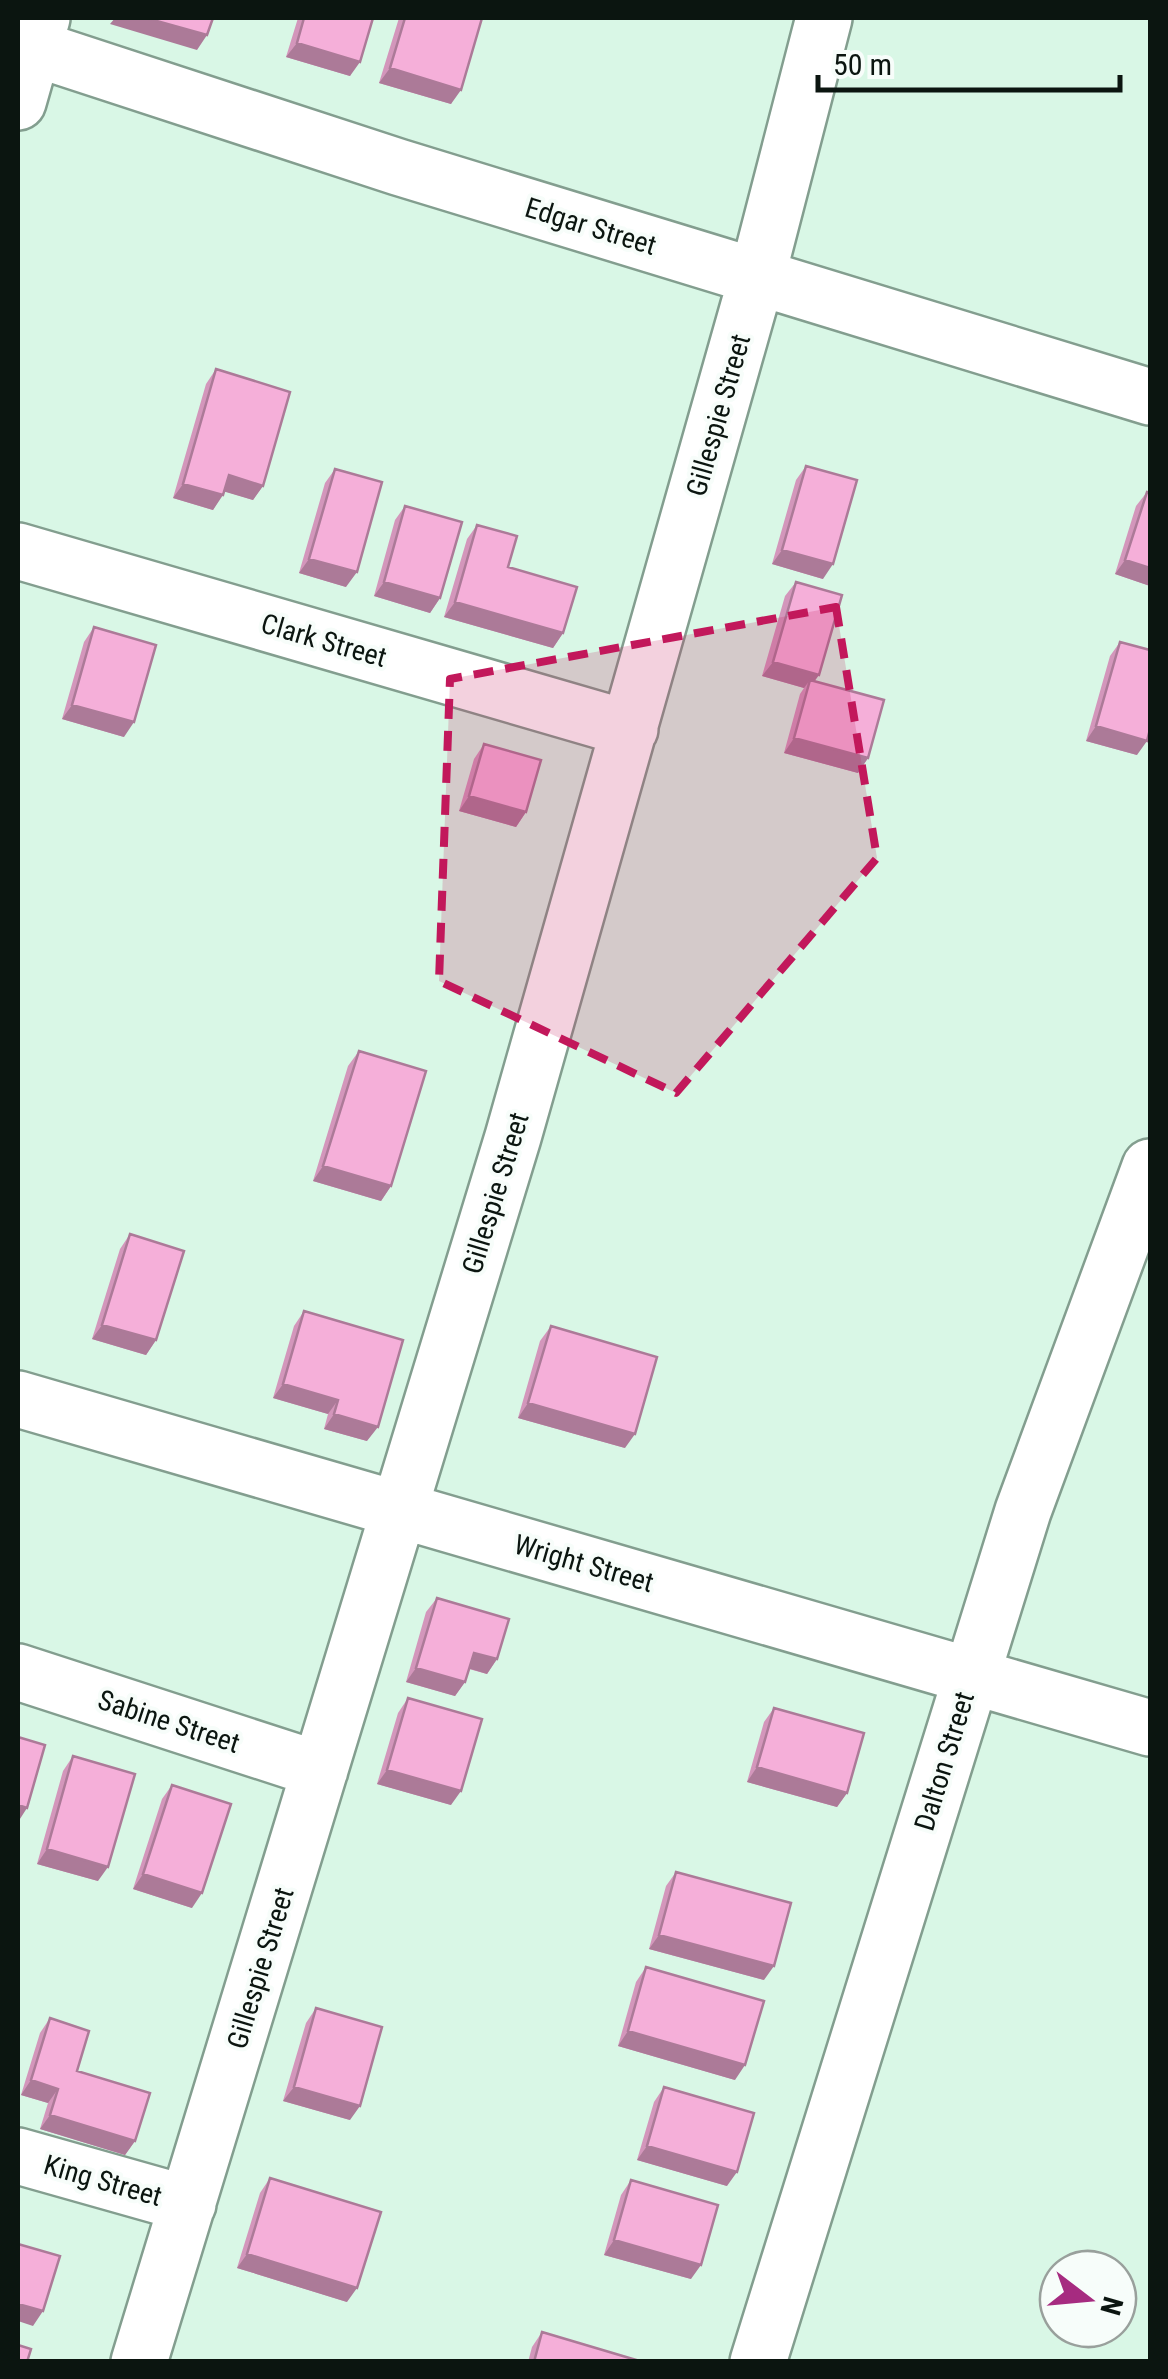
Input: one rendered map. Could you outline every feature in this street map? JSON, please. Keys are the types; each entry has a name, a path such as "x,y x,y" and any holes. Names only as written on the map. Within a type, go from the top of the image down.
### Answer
{"street":[{"name":"Gillespie Street","path":"140,2362 513,1137 757,277 824,18"},
{"name":"Edgar Street","path":"38,32 398,168 1150,397"},
{"path":"18,102 38,32"},
{"name":"Clark Street","path":"18,552 630,729"},
{"name":"Dalton Street","path":"758,2362 1022,1511 1150,1167"},
{"name":"Wright Street","path":"18,1399 1150,1728"},
{"name":"Sabine Street","path":"18,1672 320,1770"},
{"name":"King Street","path":"18,2156 188,2204"}],"highlighted area":[{"path":"836,607 877,858 676,1093 439,981 450,679"}],"building":[{"path":"146,18 213,18 207,35"},
{"path":"304,18 373,18 360,62 297,43"},
{"path":"405,18 482,18 461,90 390,68"},
{"path":"216,369 290,392 263,486 229,475 223,495 183,484"},
{"path":"806,466 857,480 833,564 782,550"},
{"path":"335,469 382,482 357,572 309,559"},
{"path":"1147,492 1150,493 1150,568 1125,560"},
{"path":"405,506 462,522 440,598 384,582"},
{"path":"477,525 517,536 508,567 577,587 563,633 455,602"},
{"path":"796,582 842,595 819,675 773,662"},
{"path":"94,627 156,645 134,722 72,705"},
{"path":"1120,642 1150,650 1147,741 1096,726"},
{"path":"810,680 884,700 868,758 794,738"},
{"path":"484,744 541,760 526,812 469,796"},
{"path":"359,1051 426,1071 391,1186 323,1166"},
{"path":"130,1234 184,1251 156,1340 102,1325"},
{"path":"304,1311 403,1340 378,1427 334,1414 338,1400 283,1384"},
{"path":"551,1326 657,1357 635,1434 528,1403"},
{"path":"437,1598 509,1619 497,1659 474,1653 465,1682 416,1668"},
{"path":"408,1698 482,1719 461,1791 387,1770"},
{"path":"774,1708 864,1733 847,1793 757,1767"},
{"path":"18,1737 45,1745 27,1808 18,1805"},
{"path":"73,1756 135,1774 108,1867 47,1849"},
{"path":"172,1785 231,1804 202,1893 143,1874"},
{"path":"676,1872 791,1903 774,1966 659,1935"},
{"path":"646,1967 764,2001 745,2065 628,2031"},
{"path":"316,2008 382,2027 360,2106 294,2087"},
{"path":"50,2018 89,2031 77,2071 150,2093 135,2141 50,2115 58,2089 31,2080"},
{"path":"664,2087 754,2113 737,2172 647,2146"},
{"path":"270,2178 381,2212 357,2288 247,2254"},
{"path":"631,2180 718,2205 701,2265 614,2240"},
{"path":"18,2244 60,2256 43,2311 18,2304"},
{"path":"542,2332 643,2362 534,2362"},
{"path":"18,2345 31,2349 27,2362 18,2362"}]}
